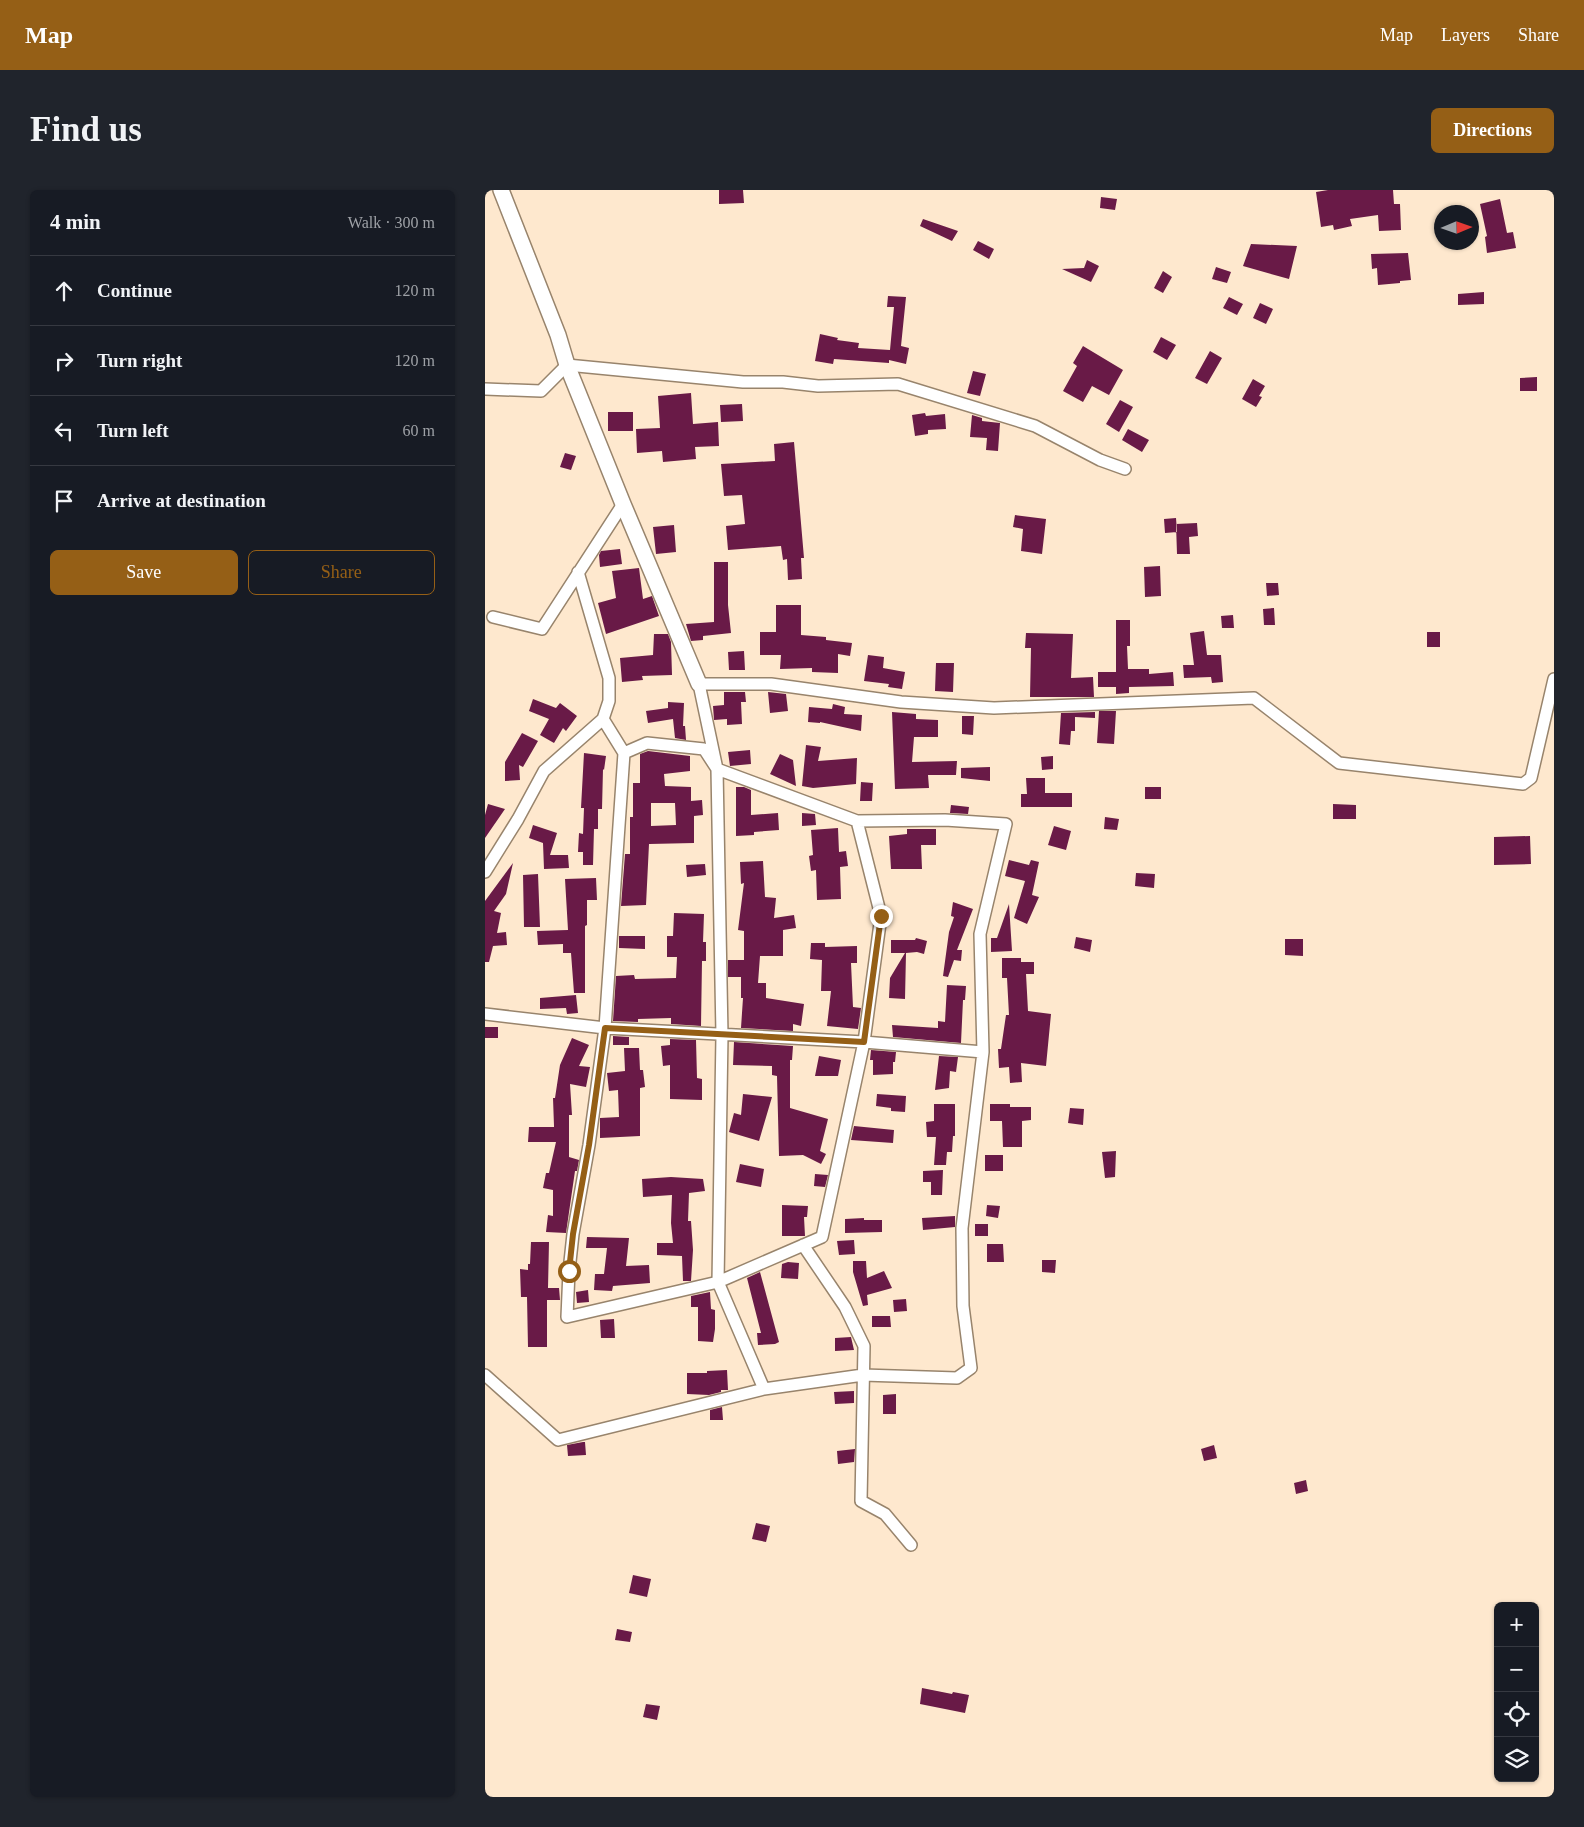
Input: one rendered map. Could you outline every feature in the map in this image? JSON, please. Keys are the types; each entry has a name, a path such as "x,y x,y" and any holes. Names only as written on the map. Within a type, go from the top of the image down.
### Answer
{"street":[{"path":"501,190 558,335 567,365 699,684 717,769 721,1035 718,1282 764,1389"},
{"path":"485,389 541,391 567,365"},
{"path":"567,365 743,382 783,382 818,386 898,384 1035,426 1100,460 1125,469"},
{"path":"493,617 542,629 623,504"},
{"path":"485,872 518,819 544,771 603,718 609,701 609,678 578,572"},
{"path":"699,684 771,684 901,702 994,708 1254,698 1339,764 1523,784 1531,778 1554,679"},
{"path":"603,718 624,753 605,1028 589,1145 573,1234 567,1317 718,1282 822,1237 864,1042 881,916 857,821"},
{"path":"485,1375 558,1440 764,1389 863,1375 957,1378 971,1368 963,1306 962,1228 983,1052 980,934 1006,824 945,820 857,821 717,769 704,749 647,743 624,753"},
{"path":"485,1014 605,1028 864,1042 983,1052"},
{"path":"803,1245 845,1307 864,1346 861,1501 885,1514 911,1544"}],"building":[{"path":"719,190 743,190 744,203 719,204"},
{"path":"1328,190 1393,190 1394,204 1400,204 1401,230 1379,231 1378,215 1350,219 1352,226 1334,230 1333,225 1321,227 1316,192"},
{"path":"1101,197 1117,199 1115,210 1100,208"},
{"path":"1500,199 1507,233 1513,232 1516,248 1487,253 1485,237 1487,236 1480,204"},
{"path":"923,219 958,231 952,241 920,226"},
{"path":"978,241 994,249 989,259 973,250"},
{"path":"1251,244 1297,246 1289,279 1243,266"},
{"path":"1408,253 1411,280 1378,285 1377,268 1372,269 1371,254"},
{"path":"1087,260 1099,266 1091,282 1062,269 1084,268"},
{"path":"1216,267 1231,272 1227,283 1212,279"},
{"path":"1163,271 1172,277 1163,293 1154,288"},
{"path":"1484,292 1484,304 1458,305 1458,294"},
{"path":"888,296 906,297 901,346 909,348 906,364 889,360 889,363 834,359 833,364 815,361 820,334 838,338 837,340 859,343 858,348 890,350 894,307 887,307"},
{"path":"1229,297 1243,304 1237,315 1223,308"},
{"path":"1260,303 1273,309 1266,324 1253,318"},
{"path":"1161,337 1176,345 1167,360 1153,352"},
{"path":"1083,346 1123,370 1109,395 1092,386 1083,402 1063,391 1077,366 1073,363"},
{"path":"1210,351 1222,358 1207,384 1195,378"},
{"path":"973,371 986,374 980,396 967,393"},
{"path":"1537,377 1537,391 1520,391 1520,378"},
{"path":"1253,379 1265,386 1259,396 1262,397 1256,407 1242,399"},
{"path":"691,393 693,424 718,422 719,446 695,447 696,459 663,462 662,451 637,453 636,429 660,428 658,396"},
{"path":"1120,400 1133,407 1119,432 1106,424"},
{"path":"742,404 743,421 721,422 720,405"},
{"path":"608,412 633,412 633,431 608,431"},
{"path":"925,413 926,416 945,414 946,429 928,430 928,434 915,436 912,415"},
{"path":"972,415 982,418 982,421 1000,423 998,451 986,450 987,438 970,437"},
{"path":"1128,429 1149,440 1142,452 1122,440"},
{"path":"794,442 804,558 801,558 802,579 788,580 787,559 783,560 781,546 728,550 726,526 745,524 742,495 724,496 721,464 775,461 774,444"},
{"path":"565,453 576,456 571,470 560,467"},
{"path":"1015,515 1046,519 1042,554 1021,551 1023,529 1013,527"},
{"path":"1176,518 1177,532 1165,533 1164,519"},
{"path":"1197,523 1198,536 1189,537 1190,554 1177,554 1176,524"},
{"path":"674,525 676,552 656,554 653,527"},
{"path":"620,549 622,564 600,567 599,555 601,551"},
{"path":"714,562 728,562 728,605 731,633 703,636 703,640 691,641 686,624 714,622"},
{"path":"1160,566 1161,596 1145,597 1144,567"},
{"path":"639,568 643,599 652,596 659,616 606,634 598,603 616,598 612,571"},
{"path":"1266,583 1278,583 1279,595 1267,596"},
{"path":"776,605 801,605 801,635 826,637 826,640 852,643 850,656 838,654 838,673 812,672 812,668 780,669 781,655 760,655 760,632 776,632"},
{"path":"1274,608 1275,625 1264,625 1263,609"},
{"path":"1233,615 1234,628 1222,628 1221,616"},
{"path":"1116,620 1130,620 1130,646 1127,646 1128,669 1149,669 1149,674 1173,672 1174,686 1129,687 1129,693 1116,694 1116,687 1098,687 1098,672 1116,672"},
{"path":"1204,631 1207,655 1221,655 1223,682 1212,683 1211,677 1184,678 1183,665 1194,665 1190,633"},
{"path":"1427,632 1440,632 1440,647 1427,647"},
{"path":"1026,633 1073,634 1071,678 1093,677 1094,697 1030,697 1031,648 1025,648"},
{"path":"654,634 668,634 671,642 672,675 642,676 643,680 622,682 620,658 653,655"},
{"path":"744,651 745,670 729,670 728,652"},
{"path":"868,655 884,657 883,668 905,672 902,689 888,687 889,684 864,681"},
{"path":"936,663 954,663 953,692 935,691"},
{"path":"724,692 745,692 746,702 741,702 742,724 727,725 727,719 714,720 713,706 724,705"},
{"path":"768,692 786,694 788,711 770,713"},
{"path":"533,699 556,708 560,703 577,716 566,731 563,728 554,743 540,735 549,719 529,711"},
{"path":"668,702 684,703 683,726 685,726 686,740 675,738 673,719 648,723 646,711 668,708"},
{"path":"833,704 845,707 844,714 862,715 861,731 820,722 808,722 809,707 832,709"},
{"path":"1099,711 1116,711 1114,744 1097,743"},
{"path":"892,712 916,714 916,719 938,720 938,737 914,737 912,762 957,761 956,775 928,775 929,788 895,789"},
{"path":"1095,712 1095,718 1075,717 1075,731 1071,731 1070,745 1059,744 1061,713"},
{"path":"962,716 974,716 973,735 962,734"},
{"path":"522,733 538,741 523,767 519,765 520,780 505,781 505,762"},
{"path":"806,745 821,747 818,761 857,758 856,784 813,788 802,786"},
{"path":"750,750 751,764 730,766 728,752"},
{"path":"648,751 690,756 690,771 664,774 665,786 691,787 691,801 702,800 703,815 694,816 694,843 649,844 646,905 621,906 625,854 630,854 630,817 633,817 633,783 640,783 640,754","holes":["651,803 675,803 676,825 651,826"]},
{"path":"584,753 606,756 603,769 602,809 598,809 598,829 594,829 593,865 583,865 583,852 578,852 579,833 583,834 584,808 581,808"},
{"path":"780,754 793,760 796,786 770,774"},
{"path":"1053,756 1053,769 1042,770 1041,757"},
{"path":"990,767 990,781 961,778 961,768"},
{"path":"1026,778 1045,778 1045,793 1072,793 1072,807 1021,807 1021,794 1027,794"},
{"path":"861,782 873,783 872,801 860,801"},
{"path":"736,787 744,787 751,790 751,815 778,813 779,830 736,836"},
{"path":"1145,787 1161,787 1161,799 1145,799"},
{"path":"488,804 505,809 485,838 485,815"},
{"path":"1333,804 1356,805 1356,819 1333,819"},
{"path":"951,805 969,807 968,814 950,813"},
{"path":"802,813 815,814 816,825 802,826"},
{"path":"1105,817 1119,819 1117,830 1104,829"},
{"path":"533,825 557,833 550,855 568,855 569,868 544,869 543,843 529,838"},
{"path":"1054,826 1071,831 1066,850 1048,845"},
{"path":"838,828 839,852 846,851 848,866 840,867 841,899 817,900 816,870 811,871 809,856 813,855 811,830"},
{"path":"907,829 936,829 936,845 921,845 922,869 891,869 889,836 907,834"},
{"path":"1530,836 1531,864 1494,865 1494,837"},
{"path":"1009,860 1029,865 1031,860 1039,862 1032,895 1039,897 1027,924 1014,918 1025,881 1005,876"},
{"path":"763,861 765,897 776,898 774,918 794,915 796,928 783,930 783,956 760,956 758,983 766,983 766,998 804,1004 801,1026 793,1024 793,1031 741,1028 743,998 741,998 741,977 728,977 728,960 744,960 744,931 738,930 744,883 741,884 740,862"},
{"path":"513,863 506,894 494,911 501,913 497,933 506,932 507,945 493,946 489,962 485,962 485,901"},
{"path":"705,864 706,875 687,877 686,865"},
{"path":"1136,873 1155,874 1154,888 1135,886"},
{"path":"538,874 540,927 524,927 523,875"},
{"path":"596,878 597,900 587,900 585,993 574,993 571,953 563,953 563,944 538,945 537,931 568,930 565,879"},
{"path":"953,902 973,909 957,950 962,950 961,961 954,960 948,977 943,976 949,932 954,917 951,916"},
{"path":"1009,904 1012,951 991,952 991,938 997,938"},
{"path":"674,913 704,914 703,942 706,942 706,961 702,961 701,1026 671,1024 671,1018 638,1019 638,1022 613,1021 616,976 634,975 635,979 676,978 677,957 667,957 667,936 673,936"},
{"path":"619,936 645,936 645,949 619,948"},
{"path":"1076,937 1092,940 1090,952 1074,948"},
{"path":"916,938 927,941 924,954 917,952 906,953 905,999 889,998 890,978 905,953 891,953 891,940 915,940"},
{"path":"1285,939 1303,939 1303,956 1285,955"},
{"path":"811,943 825,943 825,947 857,946 857,963 851,963 853,1007 861,1008 858,1029 827,1026 831,991 821,991 822,960 810,959"},
{"path":"1002,958 1021,958 1021,962 1034,962 1034,974 1026,974 1028,1011 1051,1014 1046,1066 1021,1063 1022,1082 1010,1083 1009,1067 999,1068 998,1049 1001,1049 1006,1015 1009,1015 1007,978 1002,978"},
{"path":"947,985 966,986 965,1000 963,1000 961,1043 893,1037 892,1025 938,1028 938,1021 945,1022"},
{"path":"576,995 578,1013 567,1014 566,1008 540,1009 540,998"},
{"path":"485,1027 498,1027 498,1038 485,1038"},
{"path":"613,1036 629,1037 629,1045 613,1045"},
{"path":"572,1038 589,1045 579,1066 590,1067 586,1087 570,1084 572,1115 569,1115 569,1157 579,1160 577,1171 575,1171 566,1233 546,1232 548,1215 553,1216 553,1190 543,1188 546,1173 549,1173 556,1142 528,1142 529,1127 554,1127 553,1098 555,1098 560,1065"},
{"path":"670,1039 696,1040 697,1078 702,1079 702,1100 670,1099 670,1065 663,1066 661,1046 670,1045"},
{"path":"734,1042 793,1046 792,1060 790,1060 790,1108 828,1119 820,1151 826,1154 821,1164 803,1155 779,1156 777,1076 772,1075 772,1066 733,1065"},
{"path":"624,1048 639,1048 640,1070 643,1070 645,1087 640,1088 640,1136 600,1138 600,1118 619,1117 618,1090 609,1091 607,1073 625,1071"},
{"path":"871,1050 896,1052 895,1062 893,1062 893,1074 873,1075 873,1060 870,1060"},
{"path":"819,1056 841,1060 838,1076 815,1076"},
{"path":"939,1056 958,1057 956,1072 950,1071 949,1088 935,1090"},
{"path":"743,1094 772,1097 759,1141 729,1132 734,1113 741,1115"},
{"path":"877,1094 906,1096 905,1112 891,1111 891,1108 876,1106"},
{"path":"934,1104 955,1104 955,1136 953,1136 952,1152 947,1152 946,1165 934,1165 936,1137 927,1137 926,1122 934,1121"},
{"path":"990,1104 1010,1104 1010,1107 1031,1107 1031,1120 1022,1121 1022,1147 1003,1147 1002,1121 990,1121"},
{"path":"1070,1108 1084,1109 1083,1125 1068,1123"},
{"path":"854,1126 894,1130 893,1143 851,1140"},
{"path":"1116,1151 1115,1177 1105,1178 1102,1152"},
{"path":"985,1155 1003,1155 1003,1171 985,1171"},
{"path":"740,1164 764,1169 761,1187 736,1182"},
{"path":"943,1170 942,1195 931,1195 931,1182 923,1182 923,1171"},
{"path":"815,1174 828,1175 825,1187 814,1186"},
{"path":"671,1177 703,1179 705,1191 689,1193 688,1221 691,1221 693,1250 691,1281 683,1281 682,1256 657,1255 657,1243 673,1243 671,1223 672,1195 643,1197 642,1179"},
{"path":"782,1205 808,1206 807,1217 804,1217 805,1236 782,1236"},
{"path":"987,1205 1000,1206 998,1218 986,1216"},
{"path":"955,1216 955,1227 923,1230 922,1218"},
{"path":"864,1218 864,1220 882,1220 882,1232 845,1233 845,1219"},
{"path":"975,1224 988,1224 988,1236 975,1236"},
{"path":"587,1237 629,1238 626,1266 649,1265 650,1283 613,1286 612,1291 594,1290 595,1274 604,1274 607,1248 586,1248"},
{"path":"854,1240 855,1254 839,1255 837,1241"},
{"path":"531,1242 549,1242 548,1288 559,1288 560,1300 547,1300 547,1347 528,1347 527,1297 521,1297 520,1269 528,1270"},
{"path":"987,1244 1003,1244 1004,1262 987,1262"},
{"path":"1042,1260 1056,1260 1055,1273 1042,1272"},
{"path":"853,1261 866,1261 867,1278 884,1271 892,1288 867,1295 868,1305 863,1306 853,1272"},
{"path":"788,1262 799,1263 798,1279 781,1278 782,1264"},
{"path":"760,1272 779,1342 775,1344 758,1345 757,1333 761,1333 747,1278"},
{"path":"588,1290 589,1302 577,1303 576,1292"},
{"path":"710,1292 711,1309 715,1310 713,1342 698,1341 698,1307 691,1307 691,1296"},
{"path":"906,1299 907,1311 894,1312 893,1300"},
{"path":"872,1316 890,1316 891,1327 872,1327"},
{"path":"614,1319 615,1338 601,1338 600,1320"},
{"path":"851,1337 854,1350 835,1351 835,1338"},
{"path":"727,1370 728,1390 721,1390 721,1392 709,1395 687,1394 687,1373"},
{"path":"854,1391 854,1403 835,1404 834,1392"},
{"path":"896,1394 896,1414 883,1414 883,1395"},
{"path":"722,1407 723,1420 710,1420 710,1410"},
{"path":"585,1442 586,1455 568,1456 567,1445"},
{"path":"1214,1445 1217,1458 1204,1461 1201,1449"},
{"path":"855,1449 854,1462 838,1464 837,1451"},
{"path":"1306,1480 1308,1491 1296,1494 1294,1483"},
{"path":"756,1523 770,1526 766,1542 752,1539"},
{"path":"633,1575 651,1579 647,1597 629,1593"},
{"path":"617,1629 632,1632 630,1642 615,1640"},
{"path":"922,1688 952,1694 953,1692 969,1695 965,1713 920,1704"},
{"path":"646,1704 660,1706 657,1720 643,1717"}],"route":[{"path":"569,1271 605,1028 864,1042 881,916"}]}
